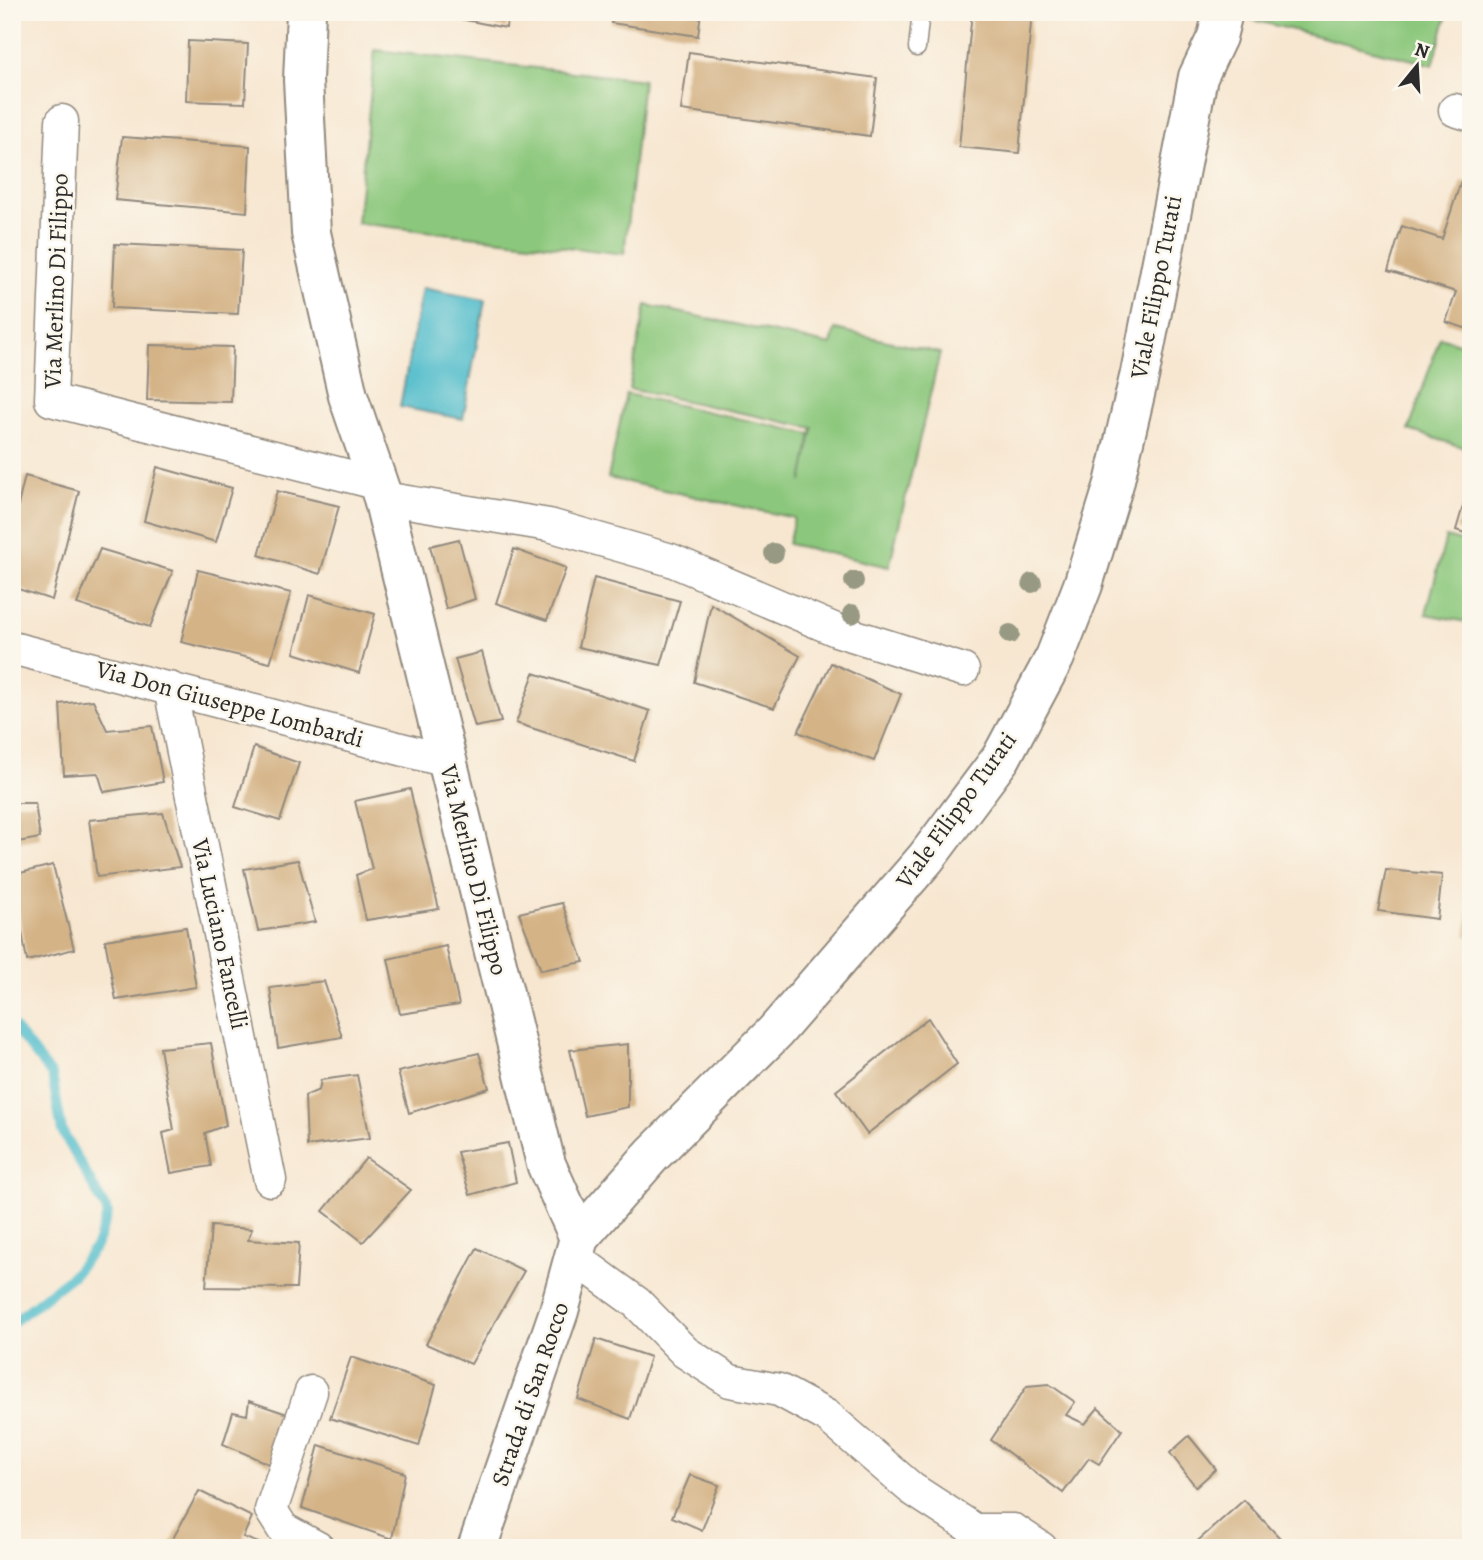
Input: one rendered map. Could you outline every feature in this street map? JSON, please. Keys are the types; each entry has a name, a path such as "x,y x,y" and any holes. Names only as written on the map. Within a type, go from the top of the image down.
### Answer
{"main road":[{"name":"Via Merlino Di Filippo","path":"306,12 303,80 311,233 348,396 379,491 546,1164 576,1248"},
{"name":"Viale Filippo Turati","path":"1195,12 1192,37 1198,76"},
{"name":"Viale Filippo Turati","path":"576,1248 652,1155 775,1032 926,858 1001,758 1049,669 1083,585 1114,484 1140,373 1198,76 1217,37 1223,12"},
{"name":"Strada di San Rocco","path":"477,1548 559,1311 576,1248"}],"street":[{"name":"Via Merlino Di Filippo","path":"62,121 51,400 379,491 549,525 671,560 836,630 963,670"},
{"name":"Via Don Giuseppe Lombardi","path":"12,648 447,761"},
{"name":"Via Luciano Fancelli","path":"170,688 270,1180"},
{"path":"576,1248 638,1303 685,1352 730,1381 779,1390 827,1416 912,1489 975,1530 1014,1530 1041,1548"},
{"path":"311,1392 271,1510 283,1529 316,1547"}],"lane":[{"path":"917,48 921,12"}],"green space":[{"path":"1250,12 1448,12 1433,65 1249,19"},
{"path":"375,50 643,80 624,254 357,223"},
{"path":"646,305 831,345 835,329 940,353 889,567 788,544 794,518 608,478 626,394 811,434 802,482 813,428 629,389"},
{"path":"1440,337 1471,347 1471,450 1409,430"},
{"path":"1446,537 1471,544 1471,623 1426,614"}],"water":[{"path":"422,288 485,300 463,419 400,407"}],"building":[{"path":"425,12 508,12 506,28"},
{"path":"612,12 701,12 698,36 611,23"},
{"path":"972,12 1032,12 1019,153 959,147"},
{"path":"188,41 248,44 245,103 186,101"},
{"path":"689,52 877,78 870,136 681,110"},
{"path":"122,137 250,146 247,212 115,200"},
{"path":"1461,181 1471,184 1471,330 1446,322 1456,292 1388,271 1402,226 1442,239"},
{"path":"115,244 242,250 238,314 112,308"},
{"path":"149,345 233,347 231,402 147,400"},
{"path":"157,467 232,488 216,542 144,521"},
{"path":"25,476 79,491 52,600 12,587 12,530"},
{"path":"1471,482 1471,535 1456,530"},
{"path":"277,491 339,506 320,574 259,555"},
{"path":"459,539 475,599 446,609 430,546"},
{"path":"100,549 173,571 150,627 77,604"},
{"path":"514,549 566,568 547,620 496,603"},
{"path":"198,570 291,593 270,663 181,642"},
{"path":"594,578 680,601 661,665 578,647"},
{"path":"309,595 375,614 359,673 294,653"},
{"path":"711,604 800,656 774,708 694,682"},
{"path":"482,652 501,722 475,727 455,659"},
{"path":"831,663 901,694 874,761 798,732"},
{"path":"534,673 650,711 634,761 516,723"},
{"path":"93,700 107,730 152,726 163,782 104,792 98,773 64,775 60,704"},
{"path":"254,747 299,763 280,821 235,807"},
{"path":"410,789 439,909 366,920 356,875 372,869 355,801"},
{"path":"12,803 35,803 40,838 12,843"},
{"path":"163,813 180,867 97,877 89,820"},
{"path":"298,860 315,922 258,931 244,869"},
{"path":"53,865 74,949 27,961 12,875"},
{"path":"1386,870 1442,875 1437,919 1378,911"},
{"path":"562,903 584,962 541,970 519,913"},
{"path":"1471,903 1471,937 1465,936"},
{"path":"186,927 196,987 116,1000 105,940"},
{"path":"446,946 459,1005 400,1014 388,959"},
{"path":"324,981 342,1037 278,1048 270,988"},
{"path":"928,1018 957,1064 867,1134 836,1091"},
{"path":"211,1043 226,1125 205,1133 211,1166 171,1173 163,1133 174,1130 160,1048"},
{"path":"628,1044 628,1107 585,1116 570,1050"},
{"path":"479,1053 489,1088 409,1113 398,1072"},
{"path":"357,1075 370,1138 307,1146 305,1096 319,1090 321,1080"},
{"path":"508,1143 516,1182 470,1195 457,1152"},
{"path":"366,1158 411,1190 363,1242 323,1211"},
{"path":"211,1226 252,1229 248,1240 299,1243 296,1288 206,1287"},
{"path":"477,1248 524,1271 471,1364 426,1344"},
{"path":"596,1339 650,1357 630,1419 578,1399"},
{"path":"351,1357 436,1385 419,1446 330,1418"},
{"path":"1049,1384 1075,1402 1066,1415 1085,1424 1098,1408 1122,1430 1099,1464 1089,1458 1063,1493 991,1440 1027,1386"},
{"path":"249,1401 287,1414 271,1465 223,1444 233,1412 247,1415"},
{"path":"1189,1436 1216,1469 1196,1487 1170,1453"},
{"path":"319,1445 405,1473 392,1539 302,1508"},
{"path":"690,1475 719,1485 702,1530 672,1517"},
{"path":"199,1491 252,1517 243,1537 271,1548 179,1548 170,1544"},
{"path":"1244,1500 1280,1538 1273,1548 1192,1546"}],"waterway":[{"path":"12,1025 52,1075 62,1131 108,1213 96,1246 73,1275 12,1323"}]}
